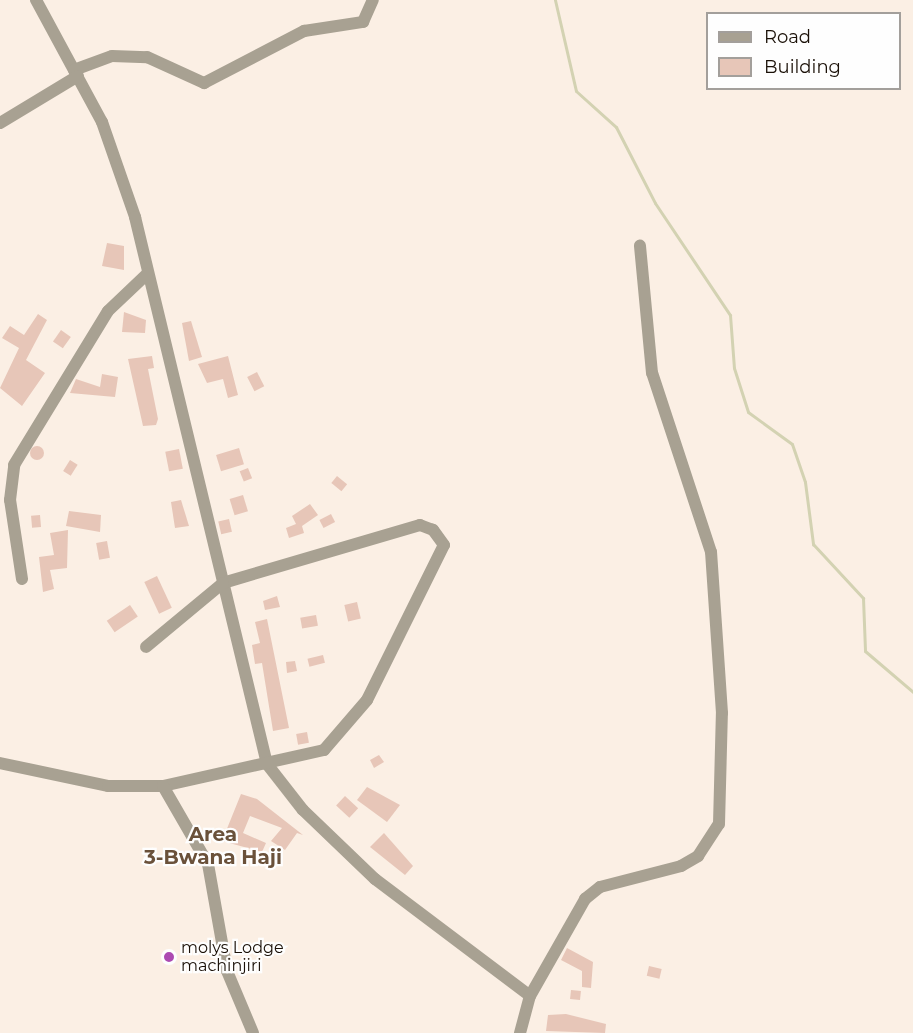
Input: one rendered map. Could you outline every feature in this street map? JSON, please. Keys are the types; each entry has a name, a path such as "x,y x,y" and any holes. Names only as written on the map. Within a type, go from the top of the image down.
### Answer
{"street":[{"path":"36,0 76,73 117,165 147,274 267,764 303,810 375,879 530,996"},
{"path":"0,123 76,73 112,56 147,57 204,83 304,31 363,22 373,0"},
{"path":"520,1033 530,996 585,899 600,887 681,866 698,856 719,824 722,713 711,552 652,373 640,246"},
{"path":"22,579 10,500 14,465 108,311 147,274"},
{"path":"0,763 108,786 163,786 324,750 351,725 417,610 444,545 433,530 420,525 223,583 146,647"},
{"path":"163,786 208,864 227,971 253,1033"}],"building":[{"path":"107,243 124,246 124,270 102,266"},
{"path":"124,312 146,320 145,333 122,332"},
{"path":"38,314 47,320 26,360 45,373 22,406 0,388 19,348 2,338 10,326 24,335"},
{"path":"191,321 202,357 189,361 182,323"},
{"path":"61,330 71,337 63,348 53,341"},
{"path":"152,356 154,368 148,369 158,419 156,425 143,426 128,359"},
{"path":"228,356 238,395 228,398 223,379 207,383 198,364"},
{"path":"257,372 264,386 254,391 247,377"},
{"path":"102,374 118,377 115,397 70,393 76,379 100,387"},
{"path":"34,446 40,446 44,453 40,460 34,460 30,456 30,450"},
{"path":"239,448 244,464 221,471 216,455"},
{"path":"179,449 183,469 169,471 165,452"},
{"path":"70,460 78,465 71,476 63,471"},
{"path":"248,468 252,478 244,482 240,471"},
{"path":"337,476 347,484 341,491 331,483"},
{"path":"243,495 248,511 235,515 230,499"},
{"path":"181,500 189,526 175,528 171,502"},
{"path":"310,504 318,515 302,526 304,533 289,538 286,528 296,524 292,516"},
{"path":"69,511 101,515 100,532 66,526"},
{"path":"331,514 335,522 324,528 319,520"},
{"path":"40,515 41,527 32,528 31,516"},
{"path":"229,519 232,532 221,534 218,521"},
{"path":"68,530 67,568 50,570 54,589 43,592 39,557 54,555 50,533"},
{"path":"107,541 110,558 99,560 96,543"},
{"path":"157,576 172,608 159,614 144,582"},
{"path":"277,596 280,607 265,610 263,601"},
{"path":"357,602 361,619 348,621 344,605"},
{"path":"130,605 138,617 115,632 107,621"},
{"path":"316,615 318,626 302,629 300,618"},
{"path":"267,619 289,728 273,731 262,663 255,664 252,645 260,643 255,622"},
{"path":"323,655 325,663 309,667 307,659"},
{"path":"295,661 297,671 287,673 286,662"},
{"path":"307,732 309,743 298,745 296,734"},
{"path":"379,755 384,762 374,768 370,760"},
{"path":"367,787 400,805 387,822 357,800"},
{"path":"241,794 257,799 303,835 297,833 285,850 271,841 282,828 250,816 243,833 266,843 262,852 222,841"},
{"path":"345,796 358,808 349,818 336,806"},
{"path":"384,833 413,866 405,875 370,847"},
{"path":"567,948 593,962 591,988 582,987 582,971 561,960"},
{"path":"649,966 662,969 659,979 647,976"},
{"path":"571,990 581,991 580,1000 570,999"},
{"path":"566,1014 606,1024 605,1033 546,1031 548,1015"}],"waterway":[{"path":"555,0 576,91 616,127 655,203 730,315 734,368 748,412 792,444 805,482 813,544 863,598 865,651 913,692"}],"place":[{"name":"molys Lodge machinjiri","path":"169,957"}],"district":[{"name":"Area 3-Bwana Haji","path":"213,846"}]}
